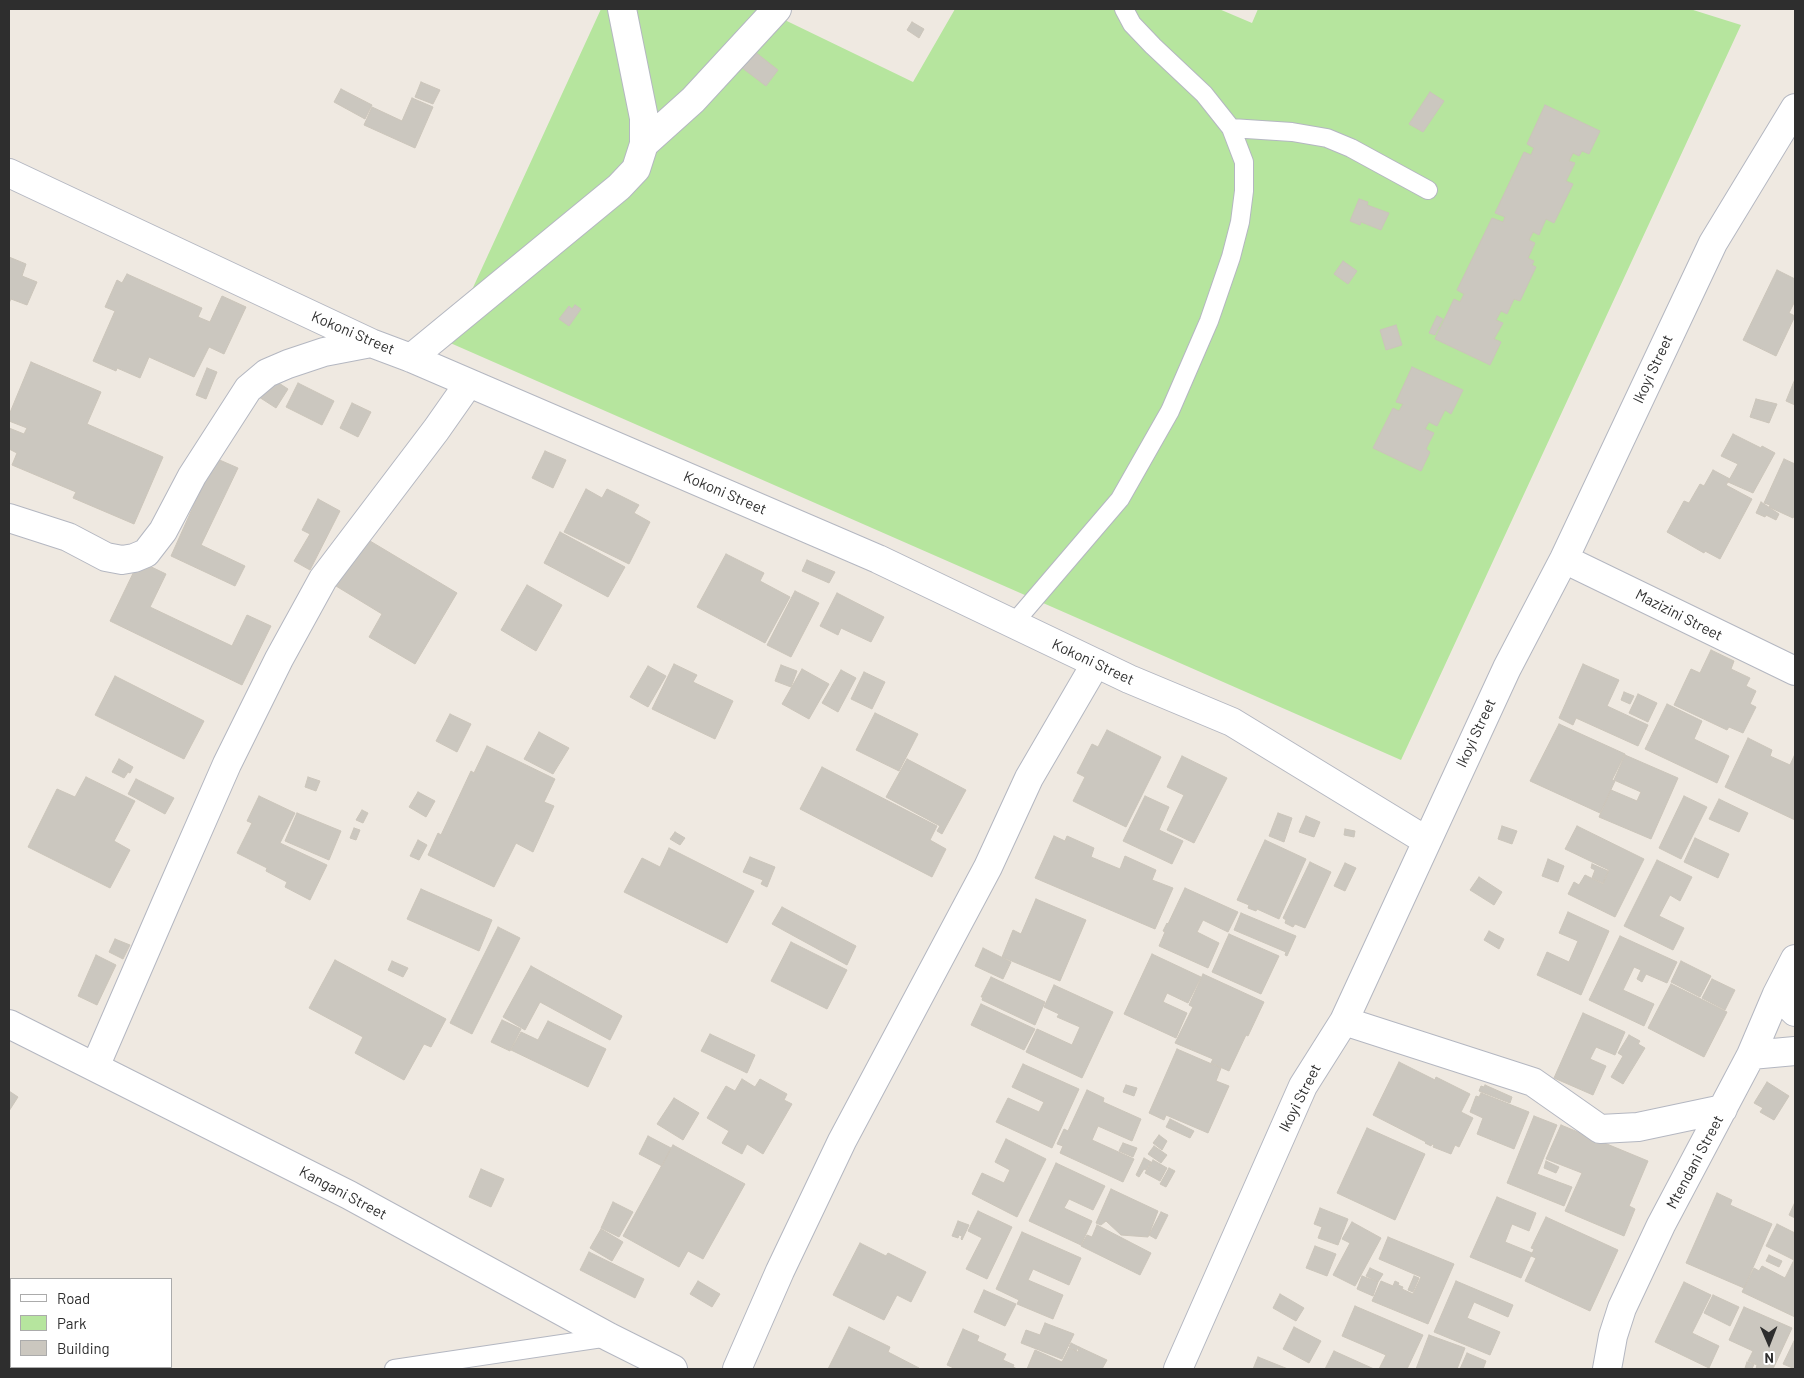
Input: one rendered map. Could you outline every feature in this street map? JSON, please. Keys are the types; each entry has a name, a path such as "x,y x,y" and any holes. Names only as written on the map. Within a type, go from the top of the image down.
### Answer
{"street":[{"path":"411,358 619,187 636,168 644,144 644,118 622,9"},
{"path":"644,144 693,100 777,9"},
{"name":"Ikoyi Street","path":"1178,1369 1302,1086 1344,1021 1459,768 1507,668 1564,559 1713,244 1795,108"},
{"name":"Kokoni Street","path":"9,173 371,343 411,358 878,559 1129,679 1232,722 1427,842"},
{"path":"9,518 68,537 106,556 122,560 146,553 163,531 192,476 248,390 267,373 288,364 324,352 371,343"},
{"path":"95,1067 227,764 279,659 324,579 469,383"},
{"name":"Mazizini Street","path":"1564,559 1795,671"},
{"path":"737,1369 780,1271 842,1142 983,875 1029,778 1096,663"},
{"name":"Mtendani Street","path":"1606,1369 1613,1336 1622,1308 1661,1225 1751,1055 1786,1003 1795,958"},
{"path":"1344,1021 1533,1082 1600,1130 1638,1127 1723,1109"},
{"name":"Kangani Street","path":"9,1024 349,1196 609,1337 673,1369"},
{"path":"1751,1055 1795,1051"}],"lane":[{"path":"1013,624 1120,499 1170,411 1209,321 1231,257 1240,222 1244,191 1244,162 1231,128 1204,94 1152,46 1132,24 1124,9"},
{"path":"1231,128 1292,132 1327,138 1352,148 1428,190"},
{"path":"394,1369 609,1337"}],"green space":[{"path":"601,9 762,9 913,82 955,9 1219,9 1252,23 1258,9 1690,9 1741,25 1401,760 448,342"}],"building":[{"path":"912,22 924,29 919,38 907,30"},
{"path":"750,48 778,70 766,86 737,64"},
{"path":"421,82 440,90 433,104 415,97"},
{"path":"341,89 372,105 365,119 334,102"},
{"path":"1430,92 1444,101 1423,132 1409,124"},
{"path":"412,98 433,107 415,148 364,125 372,107 402,121"},
{"path":"1545,105 1600,131 1589,154 1582,151 1579,156 1573,153 1569,161 1575,163 1566,181 1573,184 1554,223 1546,219 1539,235 1533,232 1529,240 1535,243 1528,258 1534,261 1532,265 1536,267 1520,301 1514,299 1507,314 1501,311 1496,320 1503,323 1494,339 1501,342 1490,365 1435,339 1454,299 1460,302 1464,294 1457,290 1492,218 1503,222 1505,217 1495,213 1524,152 1531,155 1534,148 1527,144"},
{"path":"1359,199 1368,202 1367,205 1389,213 1381,230 1361,222 1360,225 1350,221"},
{"path":"9,257 26,264 22,276 37,282 27,305 11,299 9,303"},
{"path":"1343,261 1357,271 1348,284 1334,274"},
{"path":"1777,270 1795,279 1795,301 1789,313 1795,316 1776,356 1743,340"},
{"path":"127,274 202,308 198,317 210,322 222,296 246,307 224,354 209,347 194,377 149,357 140,378 117,368 116,371 93,361 115,311 105,307 117,280 122,283"},
{"path":"575,305 581,309 569,326 559,319 569,306 572,309"},
{"path":"1437,316 1443,319 1435,335 1429,333"},
{"path":"1396,325 1402,345 1386,350 1380,330"},
{"path":"31,362 101,392 87,424 163,457 134,524 73,498 76,492 12,465 17,453 9,449 9,428 24,434 27,428 9,421 9,415"},
{"path":"1412,367 1463,390 1451,414 1445,410 1437,426 1429,422 1425,429 1434,433 1426,449 1430,452 1421,471 1373,448 1393,408 1399,411 1403,404 1396,402"},
{"path":"207,368 217,372 206,399 196,395"},
{"path":"271,378 288,389 276,408 259,397"},
{"path":"1795,379 1795,405 1786,401"},
{"path":"298,383 334,401 322,425 286,407"},
{"path":"1756,399 1777,404 1769,423 1750,417"},
{"path":"352,403 371,412 358,437 340,428"},
{"path":"1733,434 1775,453 1753,493 1728,482 1738,464 1721,456"},
{"path":"545,451 566,460 553,488 532,478"},
{"path":"215,458 238,468 201,545 245,566 235,586 171,556"},
{"path":"1784,459 1795,464 1795,513 1793,518 1764,503"},
{"path":"1713,470 1730,479 1726,485 1752,499 1720,559 1705,551 1704,553 1667,532 1684,501 1689,503 1700,484 1704,486"},
{"path":"586,489 602,498 607,489 639,505 634,513 650,522 629,564 564,532"},
{"path":"318,499 340,511 310,570 294,561 310,534 302,530"},
{"path":"1761,502 1779,514 1776,520 1756,513"},
{"path":"560,532 625,567 608,597 544,563"},
{"path":"365,538 457,593 415,664 369,637 382,614 336,586"},
{"path":"726,554 764,573 760,581 790,597 765,643 697,607"},
{"path":"807,560 835,572 829,583 802,571"},
{"path":"139,561 166,574 150,607 232,646 247,615 271,626 242,685 110,621"},
{"path":"527,585 562,605 536,651 501,630"},
{"path":"795,591 819,603 791,657 767,645"},
{"path":"837,593 884,617 871,642 841,628 838,635 820,626"},
{"path":"1711,650 1734,661 1731,669 1750,678 1746,686 1756,691 1750,704 1756,707 1743,733 1729,727 1727,730 1674,705 1691,669 1700,673"},
{"path":"674,664 697,675 693,682 733,701 715,739 652,709"},
{"path":"1583,664 1619,680 1607,706 1648,725 1638,746 1576,718 1573,725 1559,718"},
{"path":"781,665 797,671 791,687 775,681"},
{"path":"648,666 666,676 648,707 630,697"},
{"path":"802,669 829,684 809,719 782,704"},
{"path":"841,670 856,678 838,712 822,703"},
{"path":"864,672 885,682 872,709 851,699"},
{"path":"115,676 204,721 184,759 95,715"},
{"path":"1624,692 1634,696 1630,704 1621,700"},
{"path":"1638,694 1657,703 1648,722 1629,713"},
{"path":"1667,704 1702,721 1694,739 1729,756 1717,783 1645,749"},
{"path":"875,713 918,734 899,771 856,750"},
{"path":"450,714 471,724 457,752 436,741"},
{"path":"1559,724 1625,754 1612,780 1615,781 1600,813 1530,781"},
{"path":"1107,730 1161,757 1126,827 1073,801 1085,777 1077,773 1092,744 1098,747"},
{"path":"539,732 569,748 553,774 524,759"},
{"path":"1748,738 1772,750 1770,756 1790,765 1795,754 1795,820 1725,787"},
{"path":"487,746 555,779 544,802 554,806 533,852 516,843 494,887 428,855 438,833 441,835 471,771 474,773"},
{"path":"1625,755 1678,778 1651,839 1599,817 1611,790 1637,801 1641,792 1614,780"},
{"path":"1182,756 1227,778 1194,843 1167,830 1184,795 1167,787"},
{"path":"119,759 133,767 124,778 112,772"},
{"path":"907,759 966,790 942,834 937,831 940,826 886,797"},
{"path":"822,767 937,826 930,840 946,849 932,877 800,809"},
{"path":"86,777 135,801 114,841 130,850 110,888 28,847 57,789 75,797"},
{"path":"308,777 320,781 316,791 305,787"},
{"path":"136,779 174,798 165,814 128,794"},
{"path":"418,792 435,801 426,817 409,807"},
{"path":"259,796 295,813 280,843 327,865 310,900 285,887 287,882 266,871 267,868 237,853 252,823 247,821"},
{"path":"1145,796 1169,807 1159,830 1183,841 1172,864 1123,841"},
{"path":"1684,796 1707,807 1681,859 1659,848"},
{"path":"1719,799 1748,813 1739,832 1709,819"},
{"path":"362,810 368,813 363,823 356,820"},
{"path":"297,813 341,831 329,860 285,841"},
{"path":"1278,813 1292,818 1284,842 1269,836"},
{"path":"1306,816 1320,822 1314,837 1299,832"},
{"path":"1502,826 1517,831 1512,844 1498,839"},
{"path":"1577,826 1644,859 1615,917 1568,894 1574,882 1579,885 1585,875 1603,884 1609,870 1565,849"},
{"path":"354,828 360,830 356,840 350,838"},
{"path":"1345,829 1355,831 1354,837 1344,835"},
{"path":"675,832 685,838 680,845 670,839"},
{"path":"1054,836 1065,841 1067,836 1094,848 1091,857 1120,869 1125,856 1156,870 1152,880 1173,888 1155,929 1035,878"},
{"path":"1695,838 1729,854 1718,878 1684,862"},
{"path":"418,840 427,845 419,860 410,856"},
{"path":"1265,840 1306,859 1279,919 1257,909 1256,911 1248,908 1249,905 1237,900"},
{"path":"669,848 754,891 727,943 624,892 642,858 660,867"},
{"path":"750,857 775,867 767,887 761,884 763,880 743,872"},
{"path":"1548,859 1564,866 1558,882 1542,876"},
{"path":"1657,860 1692,877 1680,901 1670,895 1659,916 1684,928 1673,950 1624,926"},
{"path":"1310,862 1331,872 1305,928 1295,924 1293,927 1285,923 1286,920 1283,918"},
{"path":"1345,863 1356,868 1345,891 1334,886"},
{"path":"1592,864 1608,871 1603,883 1592,878 1595,870 1591,868"},
{"path":"1479,877 1502,892 1494,905 1470,890"},
{"path":"1185,888 1238,912 1228,932 1203,920 1197,932 1219,943 1208,968 1159,946 1165,932 1163,931"},
{"path":"421,889 492,920 479,951 407,919"},
{"path":"1036,899 1086,920 1060,981 1002,957 1013,930 1021,934"},
{"path":"782,907 856,946 847,965 772,924"},
{"path":"1568,912 1609,931 1581,995 1537,975 1547,952 1569,962 1578,941 1559,933"},
{"path":"1241,913 1296,936 1287,956 1285,955 1286,952 1234,930"},
{"path":"498,927 520,938 472,1034 450,1023"},
{"path":"1489,931 1504,939 1499,949 1484,940"},
{"path":"1229,934 1279,956 1261,994 1212,972"},
{"path":"1620,936 1677,962 1667,983 1646,974 1642,982 1637,979 1641,970 1634,967 1623,990 1654,1004 1644,1026 1589,1000"},
{"path":"115,939 130,945 123,959 109,952"},
{"path":"791,942 847,970 827,1009 771,981"},
{"path":"983,948 1011,962 1003,979 975,966"},
{"path":"1152,954 1201,977 1188,1003 1167,993 1163,1002 1187,1013 1176,1038 1124,1014"},
{"path":"96,955 116,965 97,1005 78,996"},
{"path":"335,960 446,1019 431,1047 424,1044 404,1080 355,1053 363,1037 309,1008"},
{"path":"392,961 408,968 403,977 388,970"},
{"path":"1681,961 1711,976 1700,997 1671,982"},
{"path":"531,966 622,1016 610,1040 540,1002 525,1030 503,1017"},
{"path":"1203,974 1264,1002 1229,1071 1211,1063 1213,1059 1175,1043 1193,1007 1189,1005"},
{"path":"991,977 1045,1002 1035,1025 982,1000 983,997 981,997"},
{"path":"1712,979 1735,990 1725,1010 1702,998"},
{"path":"1671,984 1727,1012 1704,1057 1648,1028"},
{"path":"1054,985 1113,1012 1082,1078 1026,1052 1037,1029 1072,1045 1080,1027 1057,1017 1059,1014 1044,1007"},
{"path":"981,1004 1035,1029 1024,1050 971,1025"},
{"path":"1583,1013 1625,1032 1615,1055 1596,1047 1590,1059 1606,1066 1593,1095 1554,1078"},
{"path":"502,1020 521,1029 510,1051 491,1042"},
{"path":"548,1021 606,1049 588,1087 511,1050 521,1032 538,1040"},
{"path":"710,1034 755,1055 747,1073 701,1051"},
{"path":"1629,1035 1640,1041 1638,1044 1645,1048 1623,1084 1611,1077 1623,1056 1618,1053"},
{"path":"1177,1049 1221,1068 1216,1081 1229,1086 1208,1133 1166,1115 1164,1120 1149,1113"},
{"path":"1399,1062 1435,1080 1436,1077 1470,1094 1461,1112 1473,1118 1459,1147 1455,1145 1451,1154 1433,1147 1434,1145 1432,1144 1431,1146 1425,1143 1373,1115"},
{"path":"1023,1064 1079,1089 1052,1148 996,1122 1008,1098 1039,1112 1044,1102 1012,1087"},
{"path":"742,1079 755,1087 760,1079 787,1094 784,1100 792,1104 763,1154 747,1144 742,1154 722,1143 729,1131 707,1118 726,1086 735,1091"},
{"path":"1767,1082 1789,1096 1774,1120 1760,1112 1763,1108 1754,1103"},
{"path":"1126,1085 1137,1088 1134,1096 1123,1092"},
{"path":"1485,1085 1512,1097 1510,1103 1479,1091 1481,1086 1484,1087"},
{"path":"1087,1090 1104,1098 1103,1102 1141,1119 1132,1141 1098,1126 1092,1140 1134,1159 1123,1182 1060,1153 1063,1146 1057,1144 1064,1129 1068,1131"},
{"path":"9,1091 18,1097 9,1111"},
{"path":"1481,1093 1529,1112 1514,1149 1477,1134 1483,1118 1470,1112 1476,1096 1479,1097"},
{"path":"674,1098 699,1113 683,1140 657,1124"},
{"path":"1534,1116 1557,1125 1537,1174 1572,1187 1564,1206 1507,1183"},
{"path":"1170,1119 1194,1131 1190,1138 1166,1127"},
{"path":"1561,1125 1648,1161 1629,1206 1635,1209 1624,1236 1565,1211 1582,1173 1546,1159"},
{"path":"1367,1128 1425,1154 1395,1220 1337,1193"},
{"path":"1159,1135 1167,1141 1162,1150 1153,1143"},
{"path":"648,1136 671,1148 662,1166 639,1154"},
{"path":"1006,1139 1046,1159 1017,1217 972,1194 982,1173 1004,1183 1010,1170 995,1162"},
{"path":"1123,1143 1137,1148 1133,1157 1119,1151"},
{"path":"673,1145 745,1184 703,1259 688,1251 679,1267 623,1236"},
{"path":"1154,1146 1167,1155 1161,1163 1148,1154"},
{"path":"1144,1158 1151,1162 1139,1177 1136,1175"},
{"path":"1153,1160 1167,1168 1160,1181 1145,1173"},
{"path":"1546,1161 1559,1167 1556,1173 1544,1168"},
{"path":"1056,1163 1105,1186 1093,1210 1069,1199 1064,1208 1092,1221 1081,1245 1029,1221"},
{"path":"1169,1168 1175,1171 1166,1187 1160,1184"},
{"path":"481,1169 504,1179 491,1207 469,1197"},
{"path":"1111,1189 1158,1211 1148,1237 1121,1235 1106,1221 1101,1225 1096,1223"},
{"path":"1717,1193 1732,1200 1730,1205 1772,1224 1744,1288 1686,1263"},
{"path":"1497,1197 1536,1213 1529,1231 1512,1224 1505,1242 1532,1253 1521,1278 1470,1257"},
{"path":"613,1202 633,1212 619,1237 601,1228"},
{"path":"1795,1202 1795,1218 1789,1215"},
{"path":"1320,1208 1348,1219 1338,1245 1318,1238 1322,1227 1314,1224"},
{"path":"978,1211 1012,1227 987,1279 966,1269 982,1238 968,1231"},
{"path":"1161,1212 1168,1215 1156,1239 1149,1235"},
{"path":"1546,1217 1618,1250 1590,1311 1525,1281 1536,1258 1531,1256 1534,1249 1531,1248"},
{"path":"958,1221 969,1225 962,1240 962,1236 959,1235 958,1238 952,1236"},
{"path":"1352,1222 1381,1238 1355,1286 1333,1275 1350,1243 1342,1239"},
{"path":"1777,1224 1795,1233 1795,1317 1742,1292 1754,1268 1759,1271 1762,1266 1785,1278 1794,1260 1766,1246"},
{"path":"1097,1225 1151,1253 1140,1275 1081,1246 1087,1235 1092,1237"},
{"path":"601,1229 623,1242 612,1261 590,1248"},
{"path":"1022,1232 1081,1258 1069,1285 1033,1269 1028,1280 1063,1295 1053,1319 1017,1304 1019,1300 996,1289"},
{"path":"1388,1237 1454,1264 1428,1324 1372,1301 1381,1281 1393,1286 1395,1281 1403,1287 1402,1289 1413,1294 1421,1277 1379,1259"},
{"path":"860,1243 886,1256 888,1253 926,1272 911,1302 897,1295 884,1320 833,1295"},
{"path":"1315,1246 1336,1254 1327,1276 1306,1268"},
{"path":"589,1252 644,1279 635,1298 580,1270"},
{"path":"1769,1255 1782,1261 1779,1267 1766,1261"},
{"path":"1370,1268 1383,1274 1378,1282 1366,1276"},
{"path":"1362,1276 1378,1282 1373,1296 1357,1289"},
{"path":"1414,1276 1419,1278 1413,1292 1408,1290"},
{"path":"698,1281 720,1294 712,1307 690,1294"},
{"path":"1456,1281 1513,1305 1508,1317 1474,1302 1467,1318 1500,1332 1490,1355 1434,1332"},
{"path":"1684,1282 1711,1295 1692,1333 1719,1346 1709,1368 1655,1342"},
{"path":"984,1290 1016,1304 1005,1326 974,1312"},
{"path":"1280,1294 1304,1308 1296,1321 1273,1308"},
{"path":"1713,1295 1739,1307 1730,1326 1704,1313"},
{"path":"1355,1306 1423,1335 1407,1369 1379,1369 1386,1355 1342,1336"},
{"path":"1744,1307 1792,1328 1773,1369 1756,1369 1757,1365 1748,1361 1753,1351 1729,1340"},
{"path":"1045,1323 1074,1334 1062,1359 1021,1343 1026,1330 1040,1335"},
{"path":"849,1327 890,1347 888,1352 919,1368 828,1369"},
{"path":"1294,1327 1321,1341 1309,1363 1283,1349"},
{"path":"963,1329 979,1336 977,1341 1006,1354 1003,1360 1014,1365 1013,1367 1017,1369 956,1369 947,1365"},
{"path":"1429,1335 1465,1348 1457,1369 1416,1369"},
{"path":"1795,1341 1795,1369 1783,1364"},
{"path":"1071,1343 1079,1347 1076,1351 1069,1347"},
{"path":"1079,1347 1107,1360 1102,1369 1027,1369 1035,1350 1062,1362 1069,1348 1078,1352"},
{"path":"1334,1351 1374,1369 1325,1369"},
{"path":"1467,1353 1486,1361 1483,1369 1460,1369"},
{"path":"1258,1357 1288,1369 1253,1369"},
{"path":"1747,1362 1754,1364 1752,1369 1745,1368"}]}
